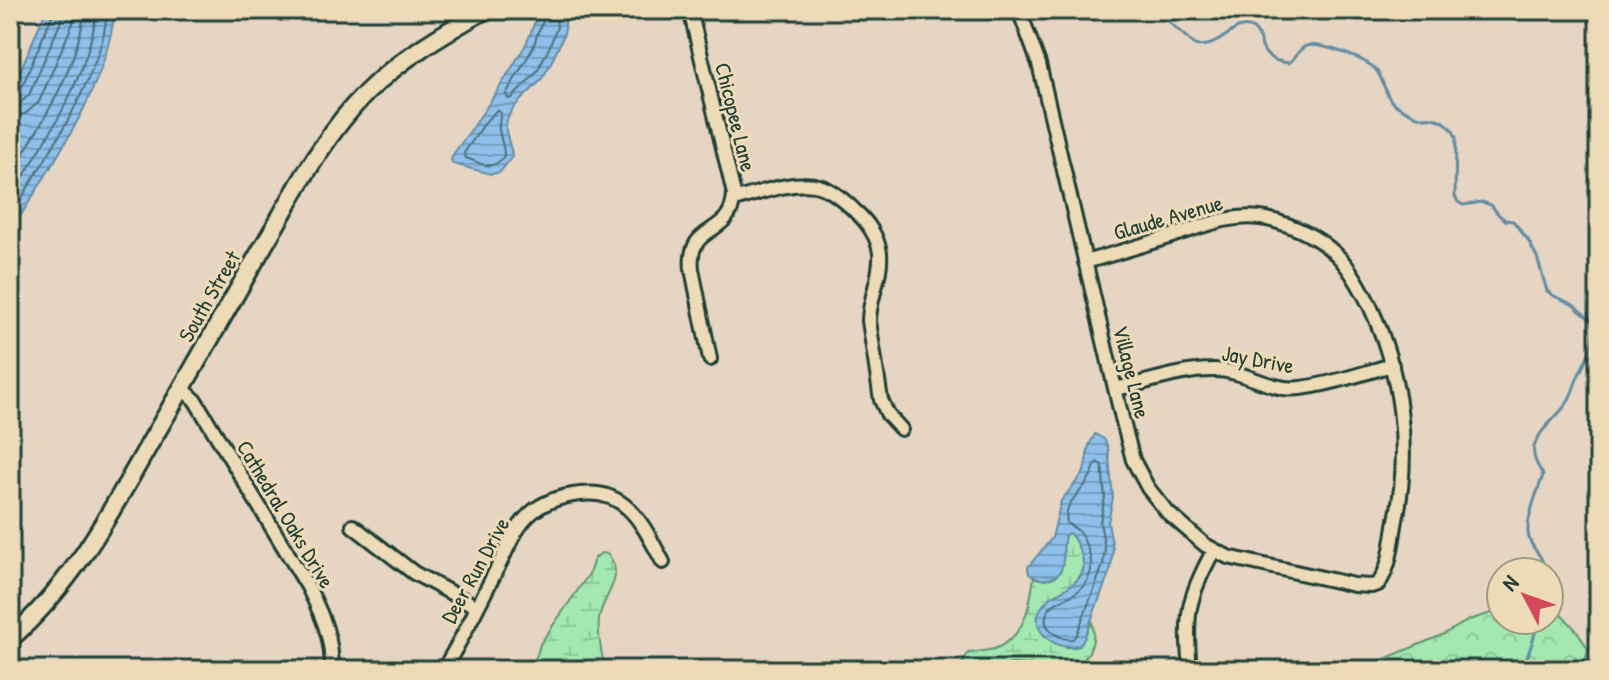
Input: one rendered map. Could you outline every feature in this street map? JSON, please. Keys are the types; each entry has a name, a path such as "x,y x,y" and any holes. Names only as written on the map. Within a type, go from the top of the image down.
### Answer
{"street":[{"name":"South Street","path":"10,639 53,597 88,551 307,170 339,123 375,84 405,59 485,10"},
{"name":"Chicopee Lane","path":"690,10 732,179 734,200 723,222 699,238 692,249 692,269 710,359"},
{"name":"Village Lane","path":"1019,10 1039,64 1133,460 1148,488 1190,534 1236,560 1354,585 1378,584"},
{"path":"734,200 813,184 830,191 863,219 874,235 880,252 879,271 869,312 879,389 888,415 901,429"},
{"name":"Glaude Avenue","path":"1085,262 1206,225 1239,218 1258,218 1306,233 1332,251 1350,270 1376,318 1392,365 1402,426 1402,480 1388,561 1378,584"},
{"name":"Jay Drive","path":"1115,389 1214,370 1285,388 1302,388 1392,365"},
{"name":"Cathedral Oaks Drive","path":"182,388 195,400 308,587 330,637 332,670"},
{"name":"Deer Run Drive","path":"443,670 516,533 526,517 546,503 588,493 611,496 640,521 663,562"},
{"path":"353,526 414,573 477,607"},
{"path":"1190,670 1188,627 1191,598 1214,550"}],"green space":[{"path":"1069,533 1080,550 1083,571 1043,633 1060,645 1079,646 1092,621 1093,642 1085,659 1075,670 1040,670 1030,665 1013,664 986,670 962,670 960,668 968,653 994,649 1013,637 1028,609 1034,577 1044,580 1056,577 1065,534"},
{"path":"601,553 608,554 615,571 599,619 605,670 529,670 540,644 589,574 594,559"},
{"path":"1485,615 1485,636 1565,636 1565,618 1588,649 1584,668 1358,670 1442,635"}],"water":[{"path":"46,10 115,10 109,41 88,99 59,154 10,233 10,95"},
{"path":"540,10 563,10 565,29 543,77 514,107 507,119 506,130 512,157 500,172 491,174 453,164 454,153 525,47"},
{"path":"1095,434 1104,439 1108,447 1113,498 1108,522 1113,549 1111,568 1084,639 1079,646 1062,646 1041,632 1038,616 1047,601 1070,586 1082,573 1084,565 1076,542 1069,533 1065,535 1062,568 1055,577 1036,578 1029,574 1028,567 1052,538 1061,501 1084,472 1089,445"}],"waterway":[{"path":"1156,10 1195,45 1211,44 1237,29 1249,27 1258,34 1264,52 1277,61 1289,63 1304,47 1312,45 1342,52 1371,66 1379,74 1393,103 1418,116 1441,120 1452,130 1456,137 1455,196 1458,202 1463,205 1482,202 1491,205 1505,220 1513,221 1537,257 1547,291 1572,304 1592,321 1592,344 1570,397 1543,430 1534,447 1535,458 1543,475 1532,506 1528,531 1540,556"},
{"path":"1523,670 1534,636"}]}
